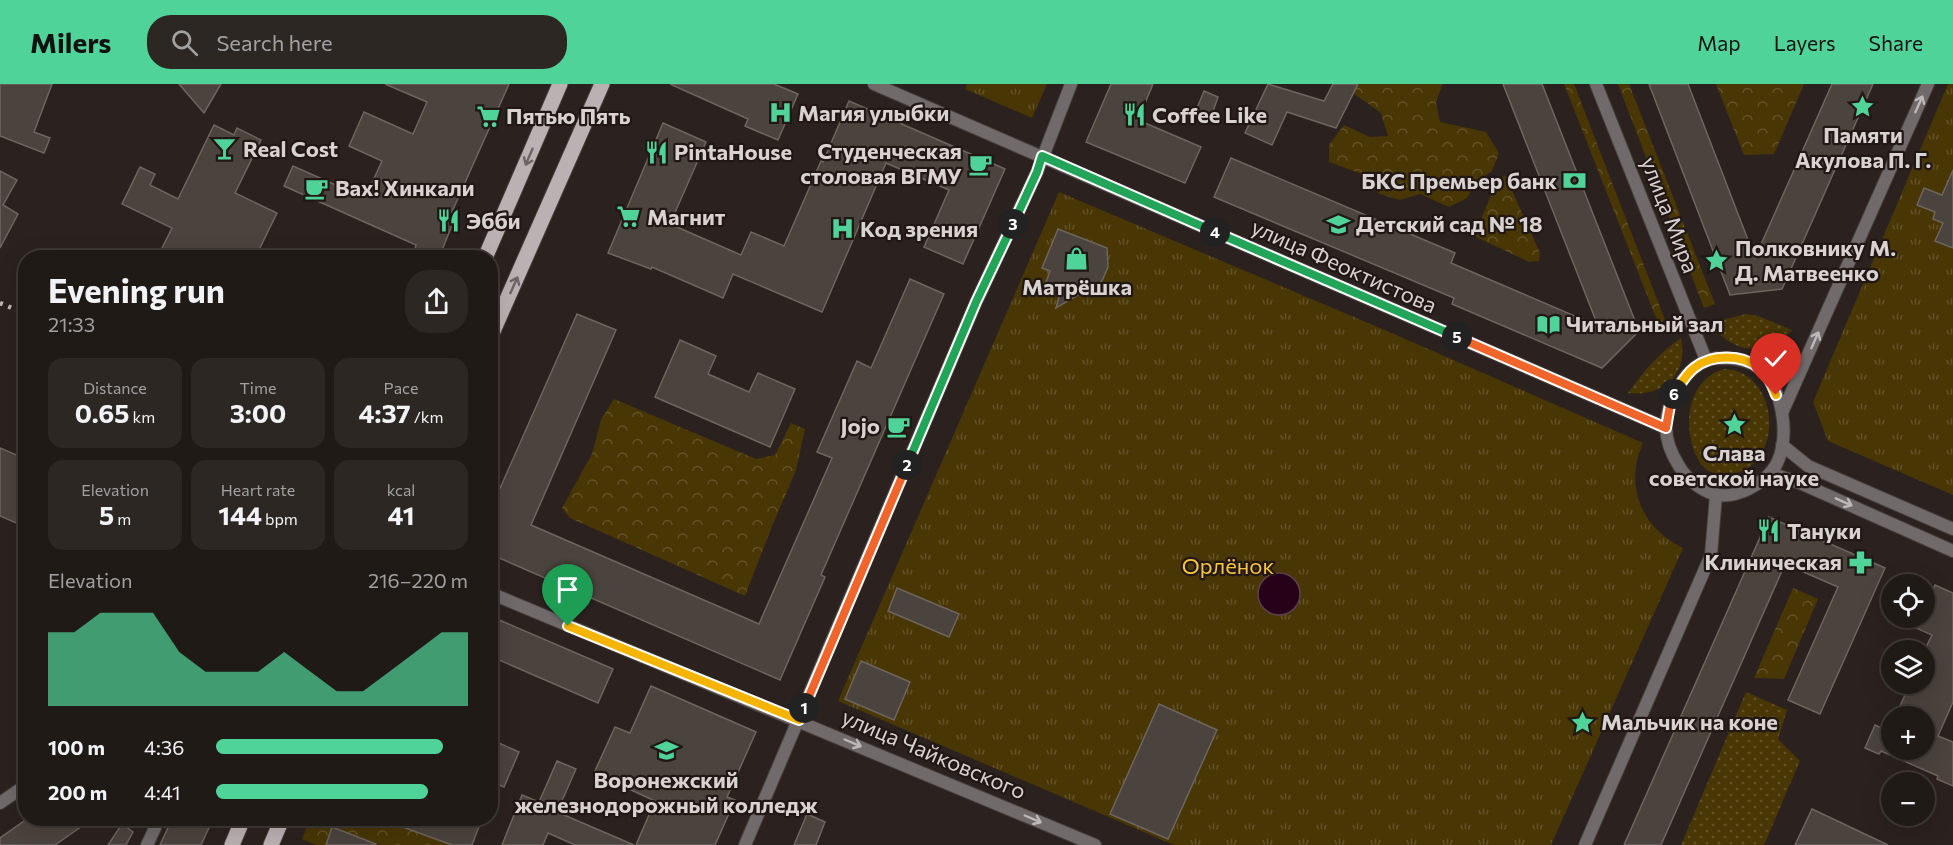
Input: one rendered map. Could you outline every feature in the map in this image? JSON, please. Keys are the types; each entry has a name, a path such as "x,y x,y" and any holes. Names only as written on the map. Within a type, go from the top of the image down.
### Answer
{"main road":[{"path":"488,250 560,84"},
{"path":"498,320 602,84"},
{"path":"231,845 240,826"},
{"path":"271,845 279,826"}],"street":[{"name":"улица Феоктистова","path":"874,84 1666,428"},
{"path":"745,845 976,302 1037,172 1071,84"},
{"name":"улица Мира","path":"1596,84 1706,360"},
{"path":"1782,412 1928,84"},
{"path":"1733,358 1759,368 1771,383 1782,412 1784,433 1776,465 1758,484 1746,490 1716,495 1702,490 1681,470 1668,443 1666,428 1674,393 1693,368 1706,360 1733,358"},
{"path":"1782,445 1808,466 1953,529"},
{"path":"1770,473 1800,483 1953,551"},
{"path":"1585,845 1711,555 1716,495"},
{"name":"улица Чайковского","path":"498,596 1095,845"},
{"path":"0,803 18,791"},
{"path":"147,845 155,828 154,826"}],"green space":[{"path":"967,84 1047,84 1032,118 965,89"},
{"path":"1358,84 1444,84 1436,103 1440,122 1486,132 1499,153 1492,171 1476,182 1467,198 1449,207 1420,194 1400,200 1380,194 1359,173 1329,162 1329,145 1344,125 1370,137 1388,136 1381,113 1353,93"},
{"path":"1564,84 1574,84 1665,320 1658,323"},
{"path":"1618,84 1629,84 1715,304 1704,308"},
{"path":"1716,84 1804,84 1774,154 1744,155"},
{"path":"1948,84 1953,84 1953,495 1828,441 1813,402"},
{"path":"1505,175 1540,253 1539,261 1529,262 1474,236 1496,183"},
{"name":"Орлёнок","path":"1059,192 1387,331 1643,443 1635,474 1640,504 1656,529 1683,548 1551,845 1174,845 838,701"},
{"path":"1746,314 1758,316 1792,330 1772,345 1750,349 1728,341 1711,323"},
{"path":"1681,338 1681,363 1671,381 1652,391 1628,393 1652,363"},
{"path":"1723,369 1743,373 1757,385 1766,402 1769,421 1767,441 1759,458 1744,470 1720,475 1712,473 1700,463 1693,447 1689,421 1695,395 1701,384 1711,375"},
{"path":"614,399 756,459 775,455 791,423 805,429 796,470 745,596 570,518 562,508 592,454 601,420"},
{"path":"1793,588 1818,599 1784,679 1754,678"},
{"path":"1746,692 1787,710 1778,739 1800,761 1764,845 1681,845"},
{"path":"307,826 408,826 407,828 452,845 380,845 333,827 326,845 316,845 302,839"}],"shaded area":[{"path":"1279,573 1294,579 1300,594 1294,609 1279,615 1264,609 1258,594 1264,579"}],"building":[{"path":"0,84 52,84 34,132 50,138 44,153 0,136"},
{"path":"179,84 221,84 204,113"},
{"path":"385,84 509,84 451,214 456,215 442,250 415,249 416,245 284,186 293,166 365,198 382,161 349,146 364,112 413,134 427,102"},
{"path":"670,84 774,84 798,94 778,140 745,126 748,119"},
{"path":"1111,84 1153,84 1138,120 1201,147 1185,183 1086,142"},
{"path":"1268,84 1324,101 1333,84 1358,84 1336,128 1287,112 1272,145 1245,133"},
{"path":"1503,84 1542,84 1639,331 1602,368 1452,304 1454,298 1214,197 1231,158 1455,253 1451,263 1598,326"},
{"path":"1649,84 1688,84 1755,258 1832,84 1873,84 1782,289 1730,295"},
{"path":"1204,91 1218,97 1210,120 1195,113"},
{"path":"849,101 1005,169 963,264 924,247 949,190 886,163 822,312 733,274 723,298 652,267 651,269 608,253 663,123 706,142 670,224 741,255 751,232 784,246"},
{"path":"214,125 234,135 237,128 261,140 235,193 277,213 259,250 161,250 172,228 122,204 140,167 155,174 150,185 178,199"},
{"path":"1953,170 1953,248 1935,241 1943,223 1933,219 1935,212 1917,205 1924,188 1942,195"},
{"path":"0,171 17,180 3,205 18,214 0,248"},
{"name":"Матрёшка","path":"1058,229 1107,248 1108,267 1102,281 1056,308 1061,290 1045,285 1050,271 1042,268"},
{"path":"910,279 944,294 821,575 825,577 780,680 498,557 498,493 577,314 616,330 531,525 759,624 832,458 817,452 857,361 871,368"},
{"path":"680,340 716,356 708,374 749,392 758,373 795,389 770,447 655,397"},
{"path":"0,448 18,456 18,524 0,516"},
{"path":"1769,517 1885,568 1820,714 1788,700 1838,587 1785,564 1661,845 1624,845"},
{"path":"1935,585 1953,593 1953,702 1938,736 1953,742 1953,786 1937,779 1935,772 1929,772 1902,760 1935,760 1935,706 1900,706 1905,694 1935,694 1935,640 1930,640 1932,635 1916,628 1935,628"},
{"path":"897,588 959,614 949,637 888,611"},
{"path":"498,619 613,669 598,703 498,659"},
{"path":"861,661 910,682 894,720 845,699"},
{"name":"Воронежский железнодорожный колледж","path":"651,686 756,732 727,797 735,800 715,845 636,845 655,801 594,773 615,727 630,733"},
{"path":"1159,704 1217,730 1168,839 1110,814"},
{"path":"1875,725 1881,728 1879,754 1865,748"},
{"path":"498,743 519,752 504,787 498,784"},
{"path":"557,761 576,769 557,812 634,845 575,845 548,833 543,845 502,845 522,795 539,802"},
{"path":"1812,809 1888,845 1795,845"},
{"path":"807,814 825,822 816,845 794,845"},
{"path":"18,825 82,826 55,845 0,845 0,838"},
{"path":"121,826 133,832 126,845 108,845"},
{"path":"169,826 210,826 201,845 160,845"},
{"path":"400,826 479,826 472,845 452,845"},
{"path":"332,827 376,844 376,845 326,845"}],"railway":[{"path":"0,303 18,311"}],"place":[{"name":"Памяти Акулова П. Г.","path":"1863,106"},
{"name":"Магия улыбки","path":"780,113"},
{"name":"Coffee Like","path":"1134,115"},
{"name":"Пятью Пять","path":"488,116"},
{"name":"Real Cost","path":"225,149"},
{"name":"PintaHouse","path":"656,152"},
{"name":"Студенческая столовая ВГМУ","path":"980,164"},
{"name":"БКС Премьер банк","path":"1575,181"},
{"name":"Вах! Хинкали","path":"317,188"},
{"name":"Магнит","path":"629,217"},
{"name":"Эбби","path":"448,221"},
{"name":"Детский сад № 18","path":"1338,224"},
{"name":"Код зрения","path":"842,229"},
{"name":"Матрёшка","path":"1077,258"},
{"name":"Полковнику М. Д. Матвеенко","path":"1717,261"},
{"name":"Читальный зал","path":"1548,324"},
{"name":"Слава советской науке","path":"1734,424"},
{"name":"Jojo","path":"898,426"},
{"name":"Тануки","path":"1769,531"},
{"name":"Клиническая","path":"1860,562"},
{"name":"Мальчик на коне","path":"1583,722"},
{"name":"Воронежский железнодорожный колледж","path":"666,751"}],"route":[{"path":"568,626 799,720 976,302 1037,172 1042,156 1666,428 1674,393 1693,368 1706,360 1733,358 1751,363 1766,375 1776,395"}]}
